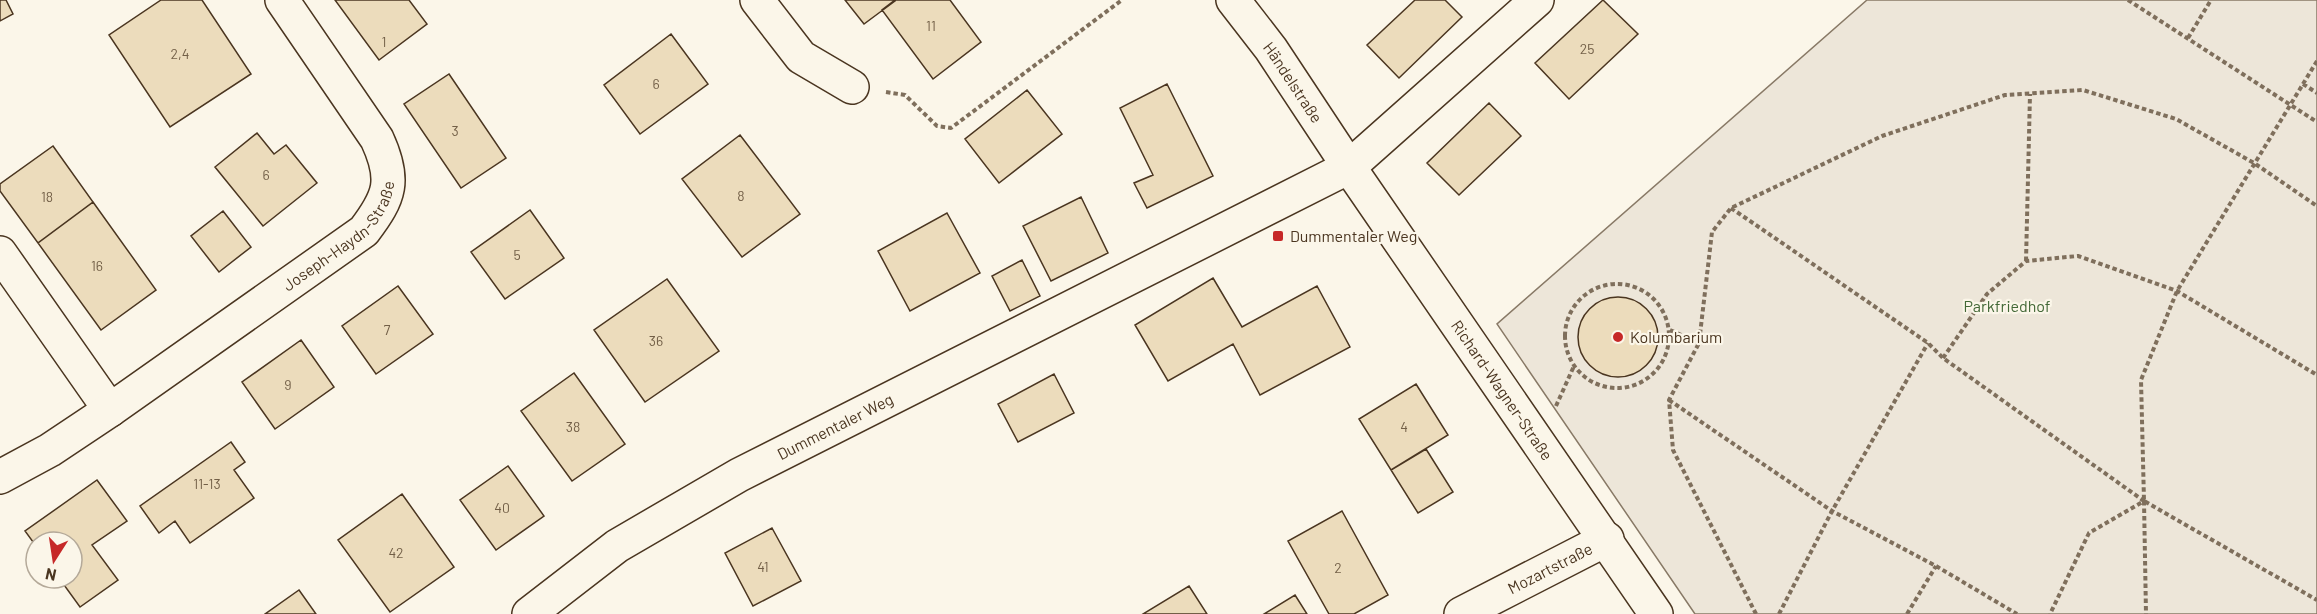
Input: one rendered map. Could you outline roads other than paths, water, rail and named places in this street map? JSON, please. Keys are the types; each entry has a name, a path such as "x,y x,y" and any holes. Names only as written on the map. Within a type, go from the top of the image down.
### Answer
{"street":[{"name":"Joseph-Haydn-Straße","path":"0,477 50,450 110,410 364,231 387,197 389,177 387,160 377,139 282,0"},
{"path":"757,0 801,57 852,87"},
{"name":"Händelstraße","path":"1233,0 1271,50 1349,167"},
{"name":"Dummentaler Weg","path":"529,614 617,546 739,475 1349,167 1537,0"},
{"name":"Richard-Wagner-Straße","path":"1349,167 1607,539 1656,614"},
{"path":"0,253 110,410"},
{"name":"Mozartstraße","path":"1461,614 1607,539"}],"place":[{"name":"Dummentaler Weg","path":"1278,236"},
{"name":"Kolumbarium","path":"1618,337"}],"park label":[{"name":"Parkfriedhof","path":"2007,306"}]}
